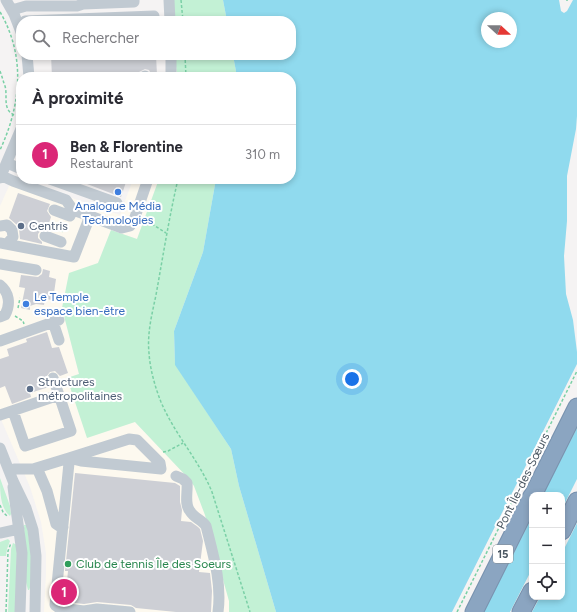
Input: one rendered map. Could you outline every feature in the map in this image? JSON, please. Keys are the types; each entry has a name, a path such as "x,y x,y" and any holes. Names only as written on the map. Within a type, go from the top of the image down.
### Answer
{"highway":[{"name":"Pont Île-des-Sœurs","path":"534,492 577,407"},
{"path":"564,528 577,501"},
{"name":"Pont Île-des-Sœurs","path":"474,612 529,502"},
{"path":"521,612 529,597"}],"street":[{"path":"6,0 16,17"},
{"path":"12,10 26,6 73,6 110,2 134,2 134,0"},
{"path":"169,0 170,16"},
{"path":"27,60 28,72"},
{"path":"171,60 171,72"},
{"path":"16,141 0,176 16,182"},
{"path":"7,163 16,167"},
{"path":"21,184 66,200 72,210 122,228 130,226 134,220 146,184"},
{"path":"64,184 117,203"},
{"path":"54,210 70,216"},
{"path":"4,244 78,261 90,216"},
{"path":"0,226 8,226 12,230 12,236 4,244"},
{"path":"45,236 63,237"},
{"path":"0,264 36,270"},
{"path":"0,285 7,292 8,306 5,315 0,318"},
{"path":"0,341 56,321 58,340"},
{"path":"13,411 25,446 71,432 53,378"},
{"path":"0,415 59,395"},
{"path":"9,471 14,469 37,468 129,439 137,440 160,463 161,469 81,461 69,458"},
{"path":"0,448 13,482 26,508 34,538 36,566 35,612"},
{"path":"69,458 55,605 59,608 84,611 97,609 130,612"},
{"path":"37,468 49,495 56,524 63,527"},
{"path":"176,476 187,483 187,504 189,510 206,526 217,573 219,598 218,612"},
{"path":"13,482 20,529 22,558 20,612"},
{"path":"0,533 20,529"},
{"path":"21,598 45,596 55,597"}],"path":[{"path":"181,0 183,16"},
{"path":"0,12 11,37 16,59"},
{"path":"16,60 17,72"},
{"path":"185,60 186,72"},
{"path":"0,71 5,86 5,100 8,110 14,115"},
{"path":"0,150 14,115 16,98"},
{"path":"177,184 166,232 149,331 150,366 158,394 170,420 183,443 204,474 212,492 250,612"},
{"path":"134,220 152,224 166,232"},
{"path":"59,230 63,237"},
{"path":"13,315 23,321"},
{"name":"Pont Île-des-Sœurs","path":"457,612 577,371"},
{"path":"150,454 168,451 183,443"},
{"path":"0,505 4,514 10,519"},
{"path":"6,612 8,551 12,540"}],"shaded area":[{"path":"13,177 16,178 16,184 33,184 120,215 131,184 157,184 137,239 111,230 98,263 62,308 79,374 67,378 135,422 194,486 205,515 229,601 229,612 44,612 46,553 41,522 30,487 0,417 0,206"}],"green space":[{"path":"171,0 223,0 226,16 173,16"},
{"path":"175,60 234,60 236,72 177,72"},
{"path":"157,184 215,184 203,252 174,331 175,364 231,449 239,486 276,612 229,612 229,601 205,515 194,486 135,422 87,438 67,378 79,374 62,308 69,273 98,263 111,230 137,239"},
{"path":"0,478 10,506 10,516 2,504"},
{"path":"24,525 27,525 31,555 31,585 29,590 26,582"},
{"path":"8,539 10,541 6,556 0,556 0,542"},
{"path":"13,543 17,545 16,612 8,612 11,549"}],"water":[{"path":"223,0 559,0 561,11 564,13 567,11 573,0 577,0 577,116 567,176 567,221 564,256 566,294 573,320 577,352 577,612 276,612 239,486 231,449 175,365 174,331 203,252 215,184 296,184 296,72 236,72 234,60 296,60 296,16 226,16"}],"pier":[{"path":"577,364 577,428 545,492 529,492 529,523 484,612 452,612"},
{"path":"577,479 577,523 565,547 565,528 565,503"},
{"path":"529,575 529,600 538,600 532,612 510,612"}],"building":[{"path":"51,60 156,60 157,72 150,72 149,70 145,69 139,72 52,72"},
{"path":"87,184 125,184 121,197"},
{"path":"18,193 50,204 47,211 51,217 47,229 41,230 38,234 38,238 42,244 20,239 17,225 9,218"},
{"path":"43,269 50,271 49,277 56,279 53,300 45,299 44,305 36,304 30,306 30,310 21,308 25,288 19,287 21,275 38,277 42,274"},
{"path":"47,332 52,348 59,347 68,373 60,376 55,371 50,372 46,377 49,387 30,393 31,397 12,404 5,386 0,388 0,359 9,356 7,349 27,342 26,339"},
{"path":"75,473 175,483 180,486 180,502 182,510 181,521 191,522 198,527 200,529 203,541 199,572 210,573 212,591 211,612 176,612 136,608 131,605 97,602 84,604 65,602 68,571 65,571"}],"place":[{"name":"Analogue Média Technologies","path":"118,192"},
{"name":"Centris","path":"21,226"},
{"name":"Le Temple espace bien-être","path":"26,304"},
{"name":"Structures métropolitaines","path":"30,389"},
{"name":"Club de tennis Île des Soeurs","path":"68,564"},
{"name":"Ben & Florentine","path":"64,592"}]}
